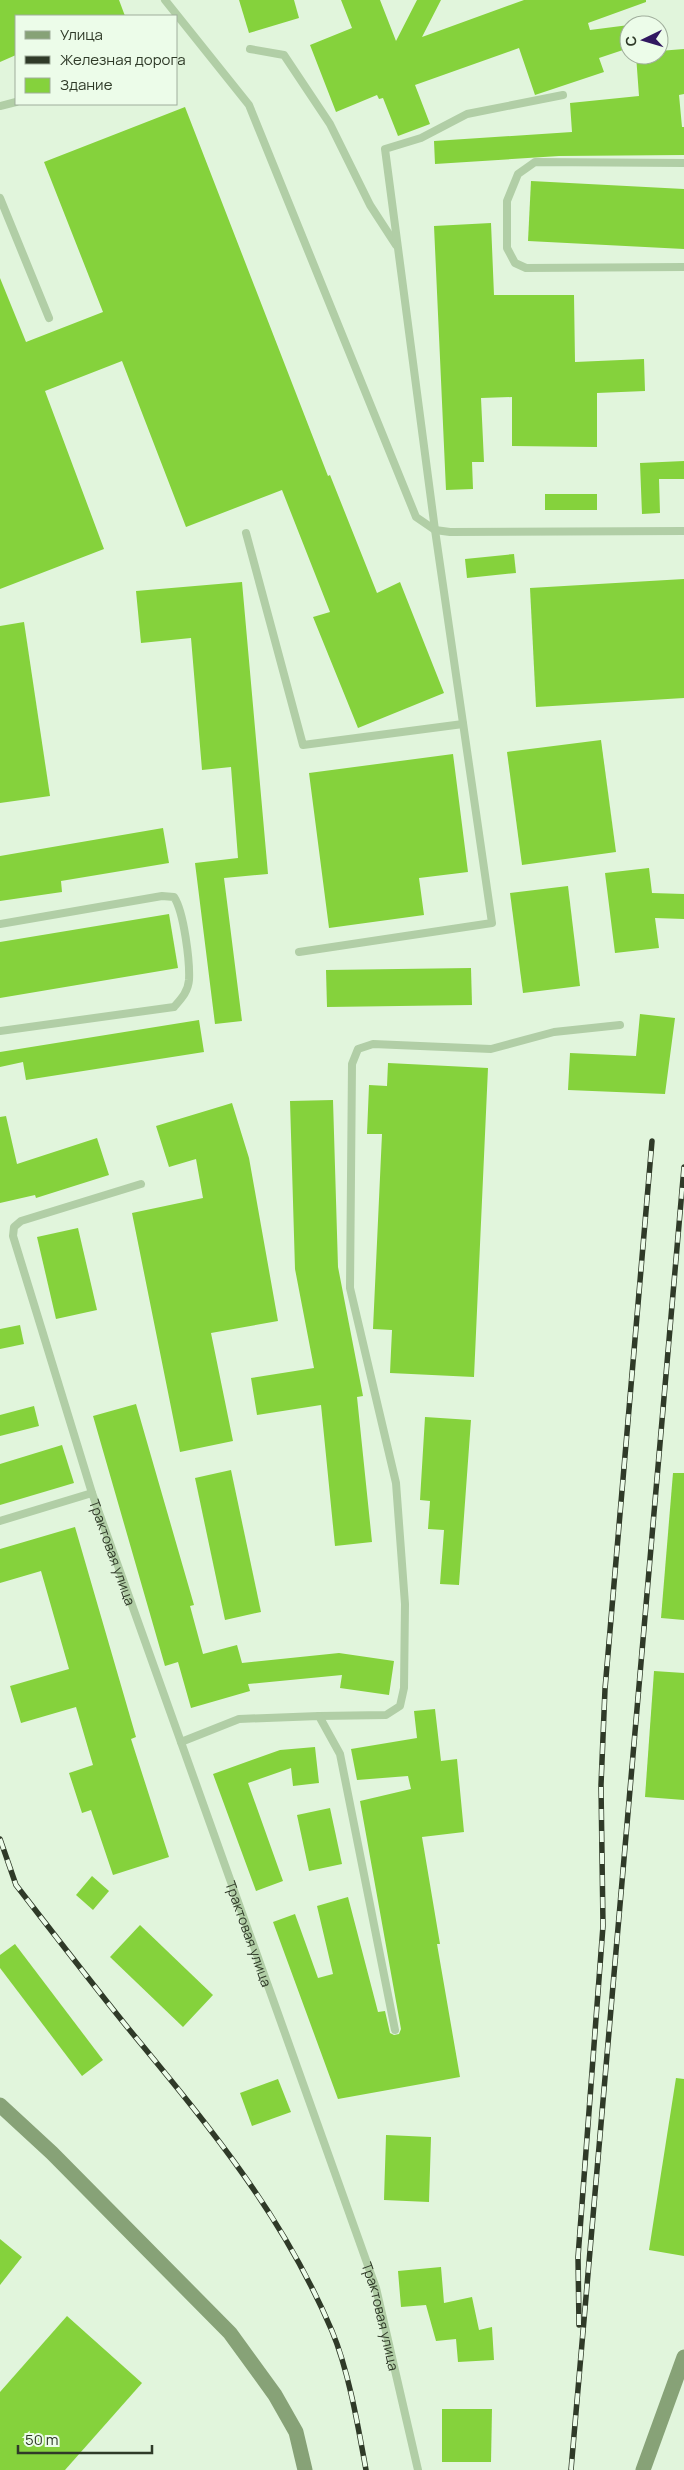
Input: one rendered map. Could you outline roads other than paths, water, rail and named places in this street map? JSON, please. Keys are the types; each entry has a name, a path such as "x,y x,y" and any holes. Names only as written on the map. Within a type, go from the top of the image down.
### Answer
{"main road":[{"path":"0,2105 52,2152 230,2333 275,2395 292,2424 296,2432 305,2470"},
{"path":"643,2470 684,2357"}],"lane":[{"path":"165,0 177,15"},
{"path":"178,16 249,106 416,517 435,530 450,532 684,531"},
{"path":"250,49 284,55 330,124 370,205 398,247"},
{"path":"299,952 492,923 435,530 385,150 421,138 467,114 563,95"},
{"path":"0,106 15,102"},
{"path":"684,163 536,162 518,174 507,201 507,248 515,262 526,268 684,267"},
{"path":"0,198 49,318"},
{"path":"246,532 303,744 463,724"},
{"path":"0,924 162,896 174,896 179,904 189,981 184,996 174,1007 0,1031"},
{"path":"181,1742 239,1719 386,1715 400,1706 404,1688 405,1604 396,1483 350,1288 352,1064 358,1049 373,1044 491,1050 554,1032 620,1025"},
{"path":"92,1492 12,1236 14,1226 21,1220 141,1184"},
{"name":"Трактовая улица","path":"0,1521 92,1492 376,2288 418,2470"},
{"path":"319,1716 340,1754 395,2030"}],"railway":[{"path":"579,2325 578,2257 603,1926 601,1785 605,1689 652,1141"},
{"path":"571,2470 684,1167"},
{"path":"0,1839 16,1885 100,1993 215,2135 267,2209 290,2248 312,2288 338,2347 352,2399 366,2470"}]}
